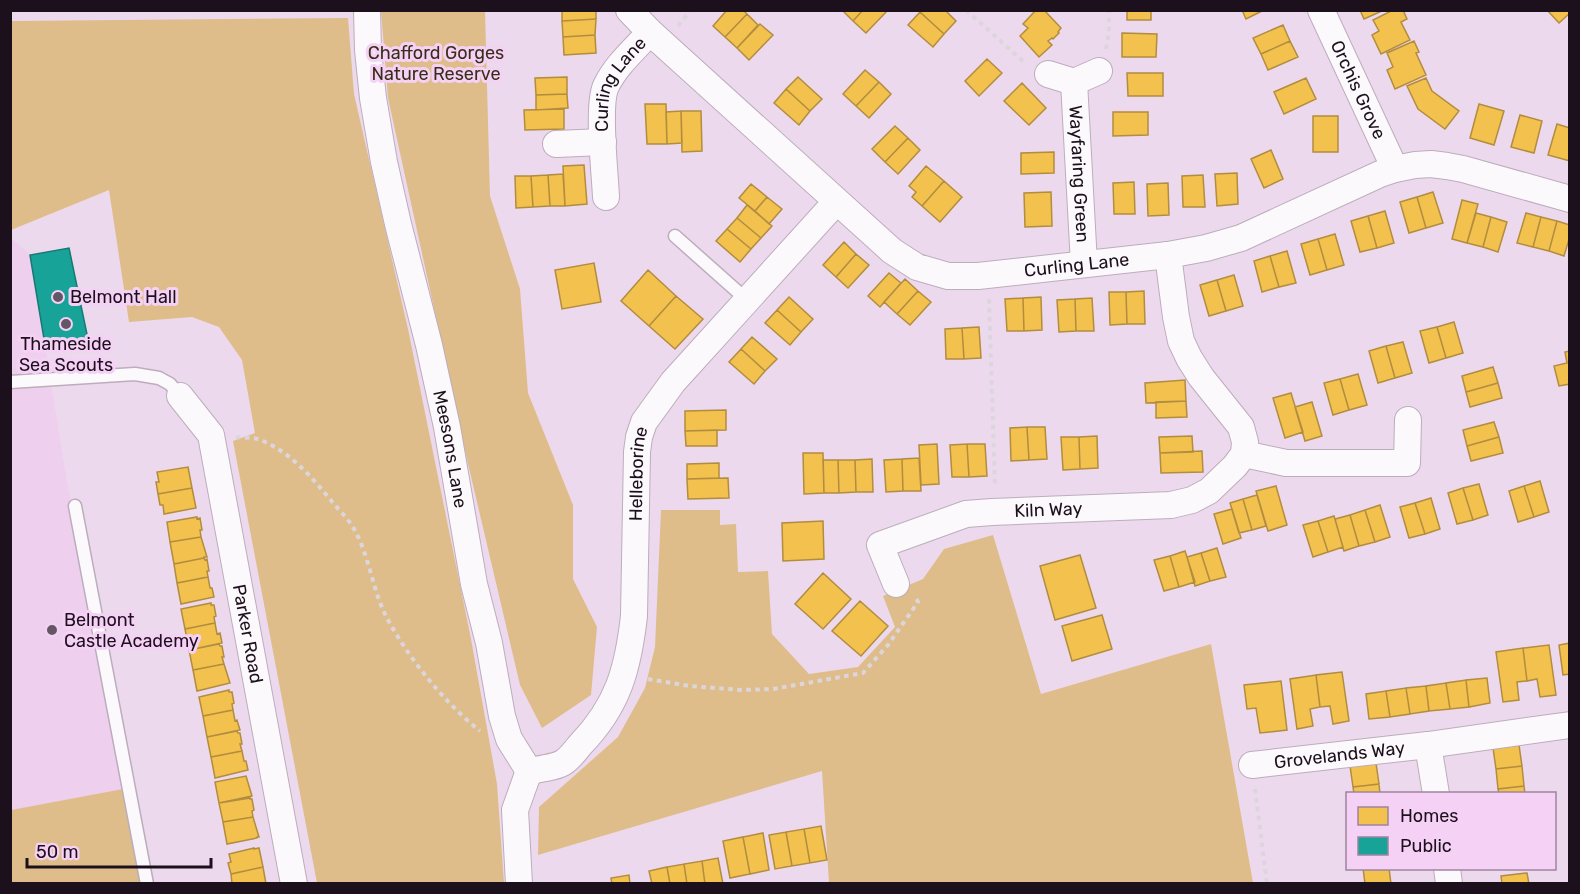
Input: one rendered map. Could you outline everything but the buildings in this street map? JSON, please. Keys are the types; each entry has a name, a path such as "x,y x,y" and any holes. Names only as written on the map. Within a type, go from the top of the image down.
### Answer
{"street":[{"name":"Meesons Lane","path":"367,10 373,98 384,162 447,427 474,584 489,644 502,716 509,739 529,771"},
{"name":"Curling Lane","path":"629,10 650,32 892,252 917,267 948,276 978,276 1168,255 1206,248 1241,238 1364,181 1395,169 1415,165 1431,164 1463,169 1569,199"},
{"name":"Orchis Grove","path":"1321,10 1395,169"},
{"name":"Curling Lane","path":"606,197 603,142 605,87 620,65 650,32"},
{"name":"Wayfaring Green","path":"1048,74 1074,82 1100,71"},
{"name":"Wayfaring Green","path":"1074,82 1084,264"},
{"name":"Curling Lane","path":"556,144 603,142"},
{"name":"Helleborine","path":"529,771 564,762 586,739 607,713 626,668 634,616 639,436 644,422 673,382 836,202"},
{"path":"1168,255 1181,341 1201,377 1241,427 1245,441 1244,454 1286,463 1407,463 1408,420"},
{"name":"Parker Road","path":"180,396 212,435 294,884"},
{"name":"Kiln Way","path":"905,589 880,545 966,514 1171,505 1192,500 1209,491 1230,472 1244,454"},
{"name":"Grovelands Way","path":"1252,765 1428,745 1569,725"},
{"name":"Grovelands Way","path":"1428,745 1436,792"},
{"path":"519,884 515,810 529,771"}],"lane":[{"path":"675,236 747,300"},
{"path":"10,382 135,374 159,378 170,384 180,396"},
{"path":"75,506 147,884"}],"path":[{"path":"966,10 1028,66 1048,74"},
{"path":"1100,71 1106,53 1108,10"},
{"path":"989,289 995,496"},
{"path":"212,435 260,440 280,449 316,483 354,527 375,590 401,641 440,691 483,734"},
{"path":"638,677 689,686 742,690 773,689 863,673 888,645 918,602 905,589"},
{"path":"1252,765 1267,884"}],"shaded area":[{"name":"Belmont Castle Academy","path":"10,237 30,255 65,470 123,789 11,810"}],"green space":[{"name":"Chafford Gorges Nature Reserve","path":"381,11 485,11 490,196 520,289 528,393 573,505 573,579 597,627 591,695 542,728 520,685 469,468 388,98"},
{"path":"348,18 354,94 408,329 471,639 497,784 504,883 317,883 233,441 255,433 242,360 219,327 192,317 129,322 109,190 11,230 11,21"},
{"path":"661,510 720,510 720,525 736,524 738,572 768,571 772,634 809,674 858,667 895,627 883,596 923,579 944,549 993,535 1041,694 1211,644 1253,883 829,883 822,771 538,855 539,807 618,737 645,688 655,647"},
{"path":"123,789 144,883 11,884 11,810"}],"place":[{"name":"Belmont Hall","path":"58,297"},
{"name":"Thameside Sea Scouts","path":"66,324"},
{"name":"Belmont Castle Academy","path":"52,630"}]}
